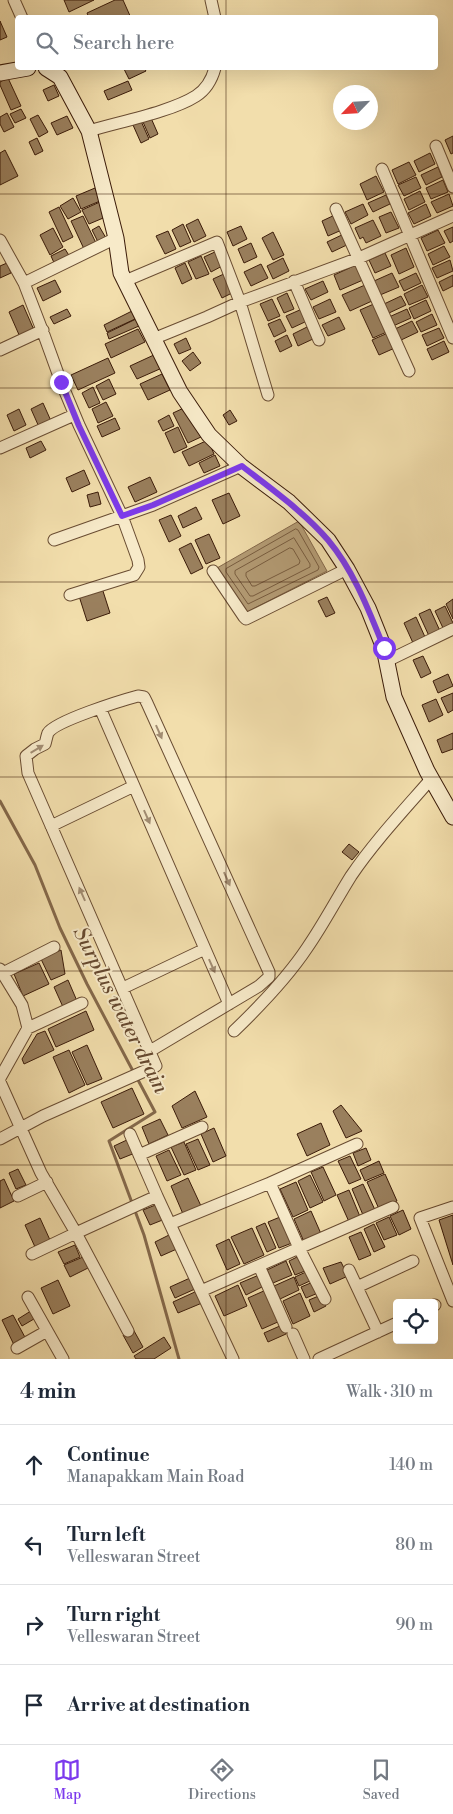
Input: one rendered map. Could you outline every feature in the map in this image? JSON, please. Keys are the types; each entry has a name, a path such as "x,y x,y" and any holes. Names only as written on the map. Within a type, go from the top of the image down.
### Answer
{"main road":[{"path":"0,73 17,70"},
{"path":"49,70 60,77 89,131 116,238 121,273 180,392 209,435 242,466 296,509 328,540 348,569 368,608 384,648 394,697 432,779 453,817"}],"street":[{"path":"14,0 21,15"},
{"path":"211,0 214,15"},
{"path":"89,131 159,111 197,96 212,80 214,70"},
{"path":"436,146 453,187"},
{"path":"382,169 453,338"},
{"path":"336,209 409,371"},
{"path":"153,338 240,302 358,258 453,216"},
{"path":"24,283 116,238"},
{"path":"0,240 24,283 74,415 122,516 138,560 137,572 134,575 70,595"},
{"path":"125,281 217,242 240,302 268,395"},
{"path":"294,281 319,340"},
{"path":"0,350 42,330"},
{"path":"0,448 74,415"},
{"path":"54,540 153,505 242,466"},
{"path":"213,571 246,619 348,569"},
{"path":"387,661 452,634"},
{"path":"0,1140 43,1116 156,1066 28,773 26,756 45,744 48,732 54,728 86,712 134,697 144,697 270,972 269,977 260,986 150,1051"},
{"path":"100,708 229,1004"},
{"path":"234,1030 254,1012 291,970 307,949 352,876 404,810 432,779"},
{"path":"51,826 134,786"},
{"path":"28,1028 22,1005 2,971 54,948"},
{"path":"123,988 205,949"},
{"path":"0,1078 28,1028 82,1003"},
{"path":"0,1082 20,1129 47,1182 128,1331"},
{"path":"139,1155 202,1127"},
{"path":"130,1134 233,1359"},
{"path":"170,1224 270,1183 357,1144"},
{"path":"18,1196 47,1182"},
{"path":"270,1183 299,1248 325,1299"},
{"path":"32,1254 157,1196"},
{"path":"201,1291 393,1207"},
{"path":"453,1207 420,1218 453,1301"},
{"path":"357,1287 412,1261"},
{"path":"259,1266 304,1359"},
{"path":"349,1270 378,1332"},
{"path":"28,1297 63,1359"},
{"path":"319,1359 393,1325"},
{"path":"17,1348 47,1331"}],"water":[{"path":"299,521 327,571 247,612 217,568"}],"building":[{"path":"64,0 94,0 69,12"},
{"path":"115,0 123,0 130,15 88,15 87,13"},
{"path":"0,21 7,37 0,40"},
{"path":"124,70 146,71 129,79"},
{"path":"8,78 21,106 11,110 0,85 0,82"},
{"path":"128,81 132,90 108,100 104,91"},
{"path":"54,85 59,96 48,101 43,90"},
{"path":"21,109 26,118 15,123 10,114"},
{"path":"7,113 14,127 4,132 0,124 0,117"},
{"path":"38,115 48,132 39,137 30,119"},
{"path":"67,116 73,128 57,135 51,123"},
{"path":"151,118 158,134 150,138 143,122"},
{"path":"141,121 149,139 141,143 133,125"},
{"path":"453,136 453,153 451,154 445,140"},
{"path":"37,138 43,151 35,155 29,142"},
{"path":"5,150 18,176 0,185 0,153"},
{"path":"430,153 435,164 419,172 414,161"},
{"path":"409,162 416,175 398,184 392,170"},
{"path":"438,167 442,177 426,185 421,175"},
{"path":"376,176 384,192 367,200 360,184"},
{"path":"416,177 421,188 404,196 398,185"},
{"path":"443,180 448,192 431,199 426,188"},
{"path":"95,188 100,201 81,209 76,196"},
{"path":"420,191 425,202 409,210 404,199"},
{"path":"449,194 453,206 437,213 431,202"},
{"path":"386,195 390,204 373,212 368,203"},
{"path":"73,198 81,212 68,219 60,206"},
{"path":"102,201 108,216 89,224 82,210"},
{"path":"363,204 368,215 351,224 345,212"},
{"path":"426,204 431,216 414,224 408,213"},
{"path":"59,207 73,237 63,242 49,212"},
{"path":"391,212 399,228 386,233 379,217"},
{"path":"337,214 344,229 328,236 322,221"},
{"path":"83,216 96,243 84,249 71,221"},
{"path":"198,219 206,236 194,242 186,225"},
{"path":"373,220 381,236 366,243 363,237 360,239 355,228"},
{"path":"183,224 191,242 180,247 172,230"},
{"path":"99,226 106,238 98,242 92,230"},
{"path":"241,226 247,239 233,246 227,232"},
{"path":"453,227 453,241 450,243 444,231"},
{"path":"53,228 63,247 50,255 40,235"},
{"path":"438,230 445,243 427,251 421,238"},
{"path":"168,231 176,249 165,254 156,236"},
{"path":"273,232 284,255 273,260 262,238"},
{"path":"346,233 351,243 332,252 327,242"},
{"path":"251,243 257,257 244,263 238,249"},
{"path":"444,246 450,257 433,265 428,254"},
{"path":"406,248 414,267 399,274 391,255"},
{"path":"65,249 70,257 55,265 51,256"},
{"path":"217,251 224,265 211,272 204,257"},
{"path":"385,253 391,266 375,273 369,260"},
{"path":"201,256 209,274 196,279 188,262"},
{"path":"283,258 289,271 273,279 267,266"},
{"path":"450,260 453,271 437,278 432,268"},
{"path":"7,263 11,273 0,278 0,266"},
{"path":"185,263 192,279 182,284 175,268"},
{"path":"261,264 268,278 251,286 244,272"},
{"path":"356,265 363,280 340,290 334,275"},
{"path":"226,273 234,292 222,298 213,279"},
{"path":"392,273 399,287 380,295 374,281"},
{"path":"416,273 421,283 404,291 399,281"},
{"path":"453,275 453,286 443,291 439,282"},
{"path":"55,280 61,292 43,301 37,288"},
{"path":"323,281 328,292 311,300 305,289"},
{"path":"365,285 372,301 350,311 342,295"},
{"path":"422,285 428,297 409,305 404,294"},
{"path":"287,293 294,309 284,313 277,298"},
{"path":"401,296 406,305 389,313 384,304"},
{"path":"272,299 280,316 268,321 260,304"},
{"path":"330,299 336,312 319,319 313,307"},
{"path":"426,300 431,311 414,319 409,308"},
{"path":"376,303 389,331 373,338 360,310"},
{"path":"23,305 34,330 20,337 9,312"},
{"path":"67,309 71,316 54,324 50,317"},
{"path":"302,309 307,321 292,328 286,316"},
{"path":"407,309 411,318 393,326 389,317"},
{"path":"132,311 135,319 107,332 104,325"},
{"path":"432,314 437,325 421,332 416,322"},
{"path":"339,317 345,329 328,336 322,325"},
{"path":"136,319 139,326 109,339 107,333"},
{"path":"280,319 286,331 274,337 268,324"},
{"path":"412,321 418,332 399,341 393,330"},
{"path":"307,327 313,339 298,346 293,334"},
{"path":"439,328 444,338 427,346 422,335"},
{"path":"138,329 145,342 111,358 105,344"},
{"path":"390,332 397,347 379,355 372,340"},
{"path":"287,335 292,346 280,352 275,341"},
{"path":"186,338 191,349 179,354 174,344"},
{"path":"444,341 449,352 432,360 427,349"},
{"path":"193,352 201,363 190,371 182,361"},
{"path":"156,354 162,368 137,379 130,366"},
{"path":"108,358 115,373 78,390 71,375"},
{"path":"162,374 170,390 148,400 140,384"},
{"path":"109,379 116,394 103,400 96,386"},
{"path":"93,387 100,403 89,408 82,393"},
{"path":"106,402 113,416 98,423 92,409"},
{"path":"43,403 51,421 39,427 31,409"},
{"path":"186,407 201,437 188,443 173,413"},
{"path":"19,409 26,425 14,431 7,415"},
{"path":"230,410 237,421 229,425 223,415"},
{"path":"169,415 174,426 163,431 158,421"},
{"path":"115,418 120,429 102,437 97,426"},
{"path":"178,427 187,447 174,453 165,433"},
{"path":"208,440 214,454 189,466 182,452"},
{"path":"41,441 46,450 30,458 26,448"},
{"path":"215,455 220,466 204,473 199,463"},
{"path":"84,470 90,484 72,492 66,478"},
{"path":"150,477 157,492 135,502 128,487"},
{"path":"98,492 101,504 90,507 87,495"},
{"path":"229,493 240,516 223,524 212,500"},
{"path":"196,507 202,519 183,528 178,516"},
{"path":"171,515 181,536 169,542 159,520"},
{"path":"209,534 220,558 206,564 195,540"},
{"path":"191,543 203,568 191,574 179,549"},
{"path":"102,588 110,613 87,621 79,596"},
{"path":"327,597 335,613 326,617 318,601"},
{"path":"453,599 453,619 446,604"},
{"path":"445,606 453,623 443,628 435,611"},
{"path":"430,609 440,631 429,636 419,614"},
{"path":"416,617 425,637 413,643 404,623"},
{"path":"423,656 431,673 421,678 413,660"},
{"path":"448,674 453,686 438,693 433,681"},
{"path":"453,693 453,710 448,713 441,698"},
{"path":"436,699 443,715 429,722 422,705"},
{"path":"453,733 453,749 442,753 437,740"},
{"path":"349,844 359,852 352,860 342,852"},
{"path":"61,950 65,974 51,980 41,959"},
{"path":"39,963 49,984 23,996 14,974"},
{"path":"68,980 77,1001 63,1007 54,987"},
{"path":"86,1011 94,1030 56,1047 48,1029"},
{"path":"45,1031 54,1050 24,1064 22,1059 37,1034"},
{"path":"87,1045 102,1079 87,1085 72,1052"},
{"path":"69,1050 85,1085 69,1093 53,1057"},
{"path":"132,1088 144,1114 113,1128 101,1102"},
{"path":"195,1091 207,1117 182,1128 172,1106"},
{"path":"341,1105 362,1131 346,1138 333,1111"},
{"path":"160,1119 168,1135 149,1144 142,1127"},
{"path":"321,1123 330,1145 307,1156 297,1134"},
{"path":"214,1128 226,1156 213,1162 201,1134"},
{"path":"129,1139 135,1153 120,1159 114,1146"},
{"path":"198,1139 210,1165 198,1170 186,1144"},
{"path":"184,1142 196,1170 184,1175 171,1147"},
{"path":"366,1148 371,1160 358,1166 353,1153"},
{"path":"169,1150 181,1175 167,1181 156,1156"},
{"path":"350,1156 361,1179 349,1184 338,1161"},
{"path":"379,1161 384,1173 365,1181 360,1170"},
{"path":"323,1167 336,1195 324,1201 311,1172"},
{"path":"18,1169 26,1185 16,1189 9,1173"},
{"path":"385,1174 397,1201 379,1209 367,1182"},
{"path":"310,1175 323,1202 310,1208 298,1181"},
{"path":"188,1178 201,1206 183,1214 171,1186"},
{"path":"4,1179 14,1201 0,1208 0,1181"},
{"path":"296,1182 308,1210 293,1217 280,1189"},
{"path":"363,1184 375,1210 363,1215 352,1189"},
{"path":"349,1190 361,1219 350,1224 337,1195"},
{"path":"158,1204 165,1219 150,1225 143,1210"},
{"path":"403,1210 411,1229 399,1235 390,1216"},
{"path":"311,1211 322,1236 305,1244 294,1219"},
{"path":"453,1215 453,1265 439,1220"},
{"path":"280,1217 292,1243 279,1248 268,1222"},
{"path":"389,1217 397,1235 384,1240 376,1223"},
{"path":"40,1218 50,1240 35,1247 25,1225"},
{"path":"265,1223 276,1248 267,1252 256,1227"},
{"path":"374,1224 385,1247 374,1252 364,1229"},
{"path":"252,1228 264,1255 244,1264 231,1237"},
{"path":"361,1232 371,1255 359,1260 349,1237"},
{"path":"173,1233 179,1248 161,1256 155,1242"},
{"path":"229,1239 240,1264 227,1270 216,1245"},
{"path":"75,1245 80,1257 64,1264 58,1252"},
{"path":"299,1256 305,1271 295,1275 289,1261"},
{"path":"83,1257 88,1268 70,1277 64,1265"},
{"path":"286,1261 292,1275 273,1283 267,1270"},
{"path":"341,1262 348,1276 330,1284 323,1268"},
{"path":"308,1271 312,1280 299,1286 295,1277"},
{"path":"259,1275 264,1286 246,1295 240,1283"},
{"path":"294,1277 299,1290 280,1299 274,1286"},
{"path":"190,1278 195,1289 175,1298 170,1287"},
{"path":"58,1280 70,1306 53,1314 41,1288"},
{"path":"313,1282 318,1293 306,1298 301,1287"},
{"path":"238,1285 247,1306 224,1316 215,1296"},
{"path":"266,1290 280,1321 262,1329 248,1298"},
{"path":"197,1291 202,1303 178,1313 173,1302"},
{"path":"300,1293 310,1316 293,1324 283,1301"},
{"path":"321,1295 326,1306 314,1312 309,1300"},
{"path":"34,1309 39,1316 22,1326 18,1319"},
{"path":"13,1315 27,1341 15,1347 2,1320"},
{"path":"282,1325 286,1334 268,1342 264,1333"},
{"path":"133,1329 143,1347 133,1353 123,1335"},
{"path":"164,1337 171,1348 154,1359 136,1359 134,1356"}],"waterway":[{"name":"Surplus water drain","path":"0,801 35,865 60,928 134,1073"},
{"name":"Surplus water drain","path":"137,1078 155,1112 109,1141 144,1235 179,1359"}],"route":[{"path":"61,382 79,426 122,516 153,505 242,466 289,502 328,540 348,569 368,608 384,648"}]}
